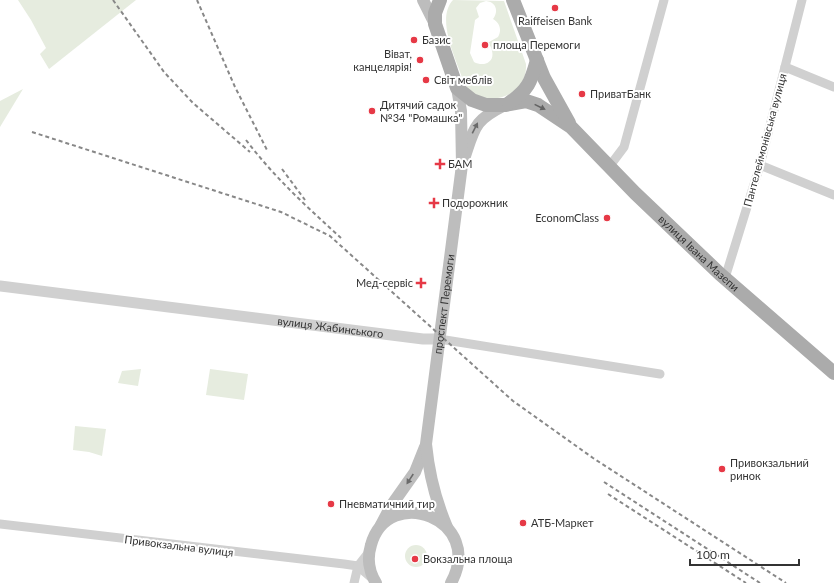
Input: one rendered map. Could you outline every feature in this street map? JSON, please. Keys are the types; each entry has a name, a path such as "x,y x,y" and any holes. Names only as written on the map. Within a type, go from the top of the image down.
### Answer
{"main road":[{"path":"423,0 435,24 457,88 478,103 505,105 522,94 528,86 537,60 513,0"},
{"path":"435,24 435,13 440,0"},
{"name":"вулиця Івана Мазепи","path":"537,60 571,127"},
{"name":"проспект Перемоги","path":"380,528 391,506 415,472 426,444 462,165 461,111 457,88"},
{"name":"вулиця Івана Мазепи","path":"505,105 526,101 538,104 571,127 609,167 725,278 834,373"},
{"name":"проспект Перемоги","path":"462,165 474,129 480,120 487,114 505,105"},
{"name":"проспект Перемоги","path":"426,444 436,502 447,527"},
{"path":"375,581 369,566 369,552 372,540 380,528 389,520 400,514 413,512 431,516 447,527 457,545 459,558 457,571 451,583"}],"street":[{"path":"609,167 624,147 664,0"},
{"name":"Пантелеймонівська вулиця","path":"725,278 760,165 802,0"},
{"path":"785,67 834,87"},
{"path":"760,165 834,195"},
{"name":"вулиця Жабинського","path":"0,286 415,338 439,339 660,374"},
{"name":"Привокзальна вулиця","path":"0,524 358,566"},
{"path":"354,583 358,566 369,552"},
{"path":"358,566 375,581"}],"shaded area":[{"path":"18,0 136,0 49,69 40,54 46,48"},
{"name":"площа Перемоги","path":"453,0 504,1 526,64 525,76 520,85 512,93 492,99 482,97 472,92 464,83 449,40 446,18 448,8","holes":["486,1 496,7 496,13 493,19 499,25 500,32 498,37 489,42 492,50 492,58 488,63 481,64 474,62 470,53 475,20 479,17 476,8 480,3"]},
{"path":"23,89 0,127 0,101"},
{"path":"141,369 138,386 118,383 122,371"},
{"path":"210,369 248,374 244,400 206,395"},
{"path":"75,426 106,429 102,456 89,452 73,450"},
{"path":"416,545 424,548 427,556 424,564 416,567 408,564 405,556 408,548"}],"railway":[{"path":"113,0 164,72 193,103 250,152"},
{"path":"197,0 235,87 267,150"},
{"path":"32,132 281,212 330,236 513,401 593,458 786,583"},
{"path":"246,140 279,179 341,238"},
{"path":"282,169 305,200"},
{"path":"604,482 760,583"},
{"path":"608,494 746,583"}],"place":[{"name":"Raiffeisen Bank","path":"555,8"},
{"name":"Базис","path":"414,40"},
{"name":"площа Перемоги","path":"485,45"},
{"name":"Віват, канцелярія!","path":"420,60"},
{"name":"Світ меблів","path":"426,80"},
{"name":"ПриватБанк","path":"582,94"},
{"name":"Дитячий садок №34 \"Ромашка\"","path":"372,111"},
{"name":"БАМ","path":"440,164"},
{"name":"Подорожник","path":"434,203"},
{"name":"EconomClass","path":"607,218"},
{"name":"Мед-сервіс","path":"421,283"},
{"name":"Привокзальний ринок","path":"722,469"},
{"name":"Пневматичний тир","path":"331,504"},
{"name":"АТБ-Маркет","path":"523,523"},
{"name":"Вокзальна площа","path":"415,559"}]}
